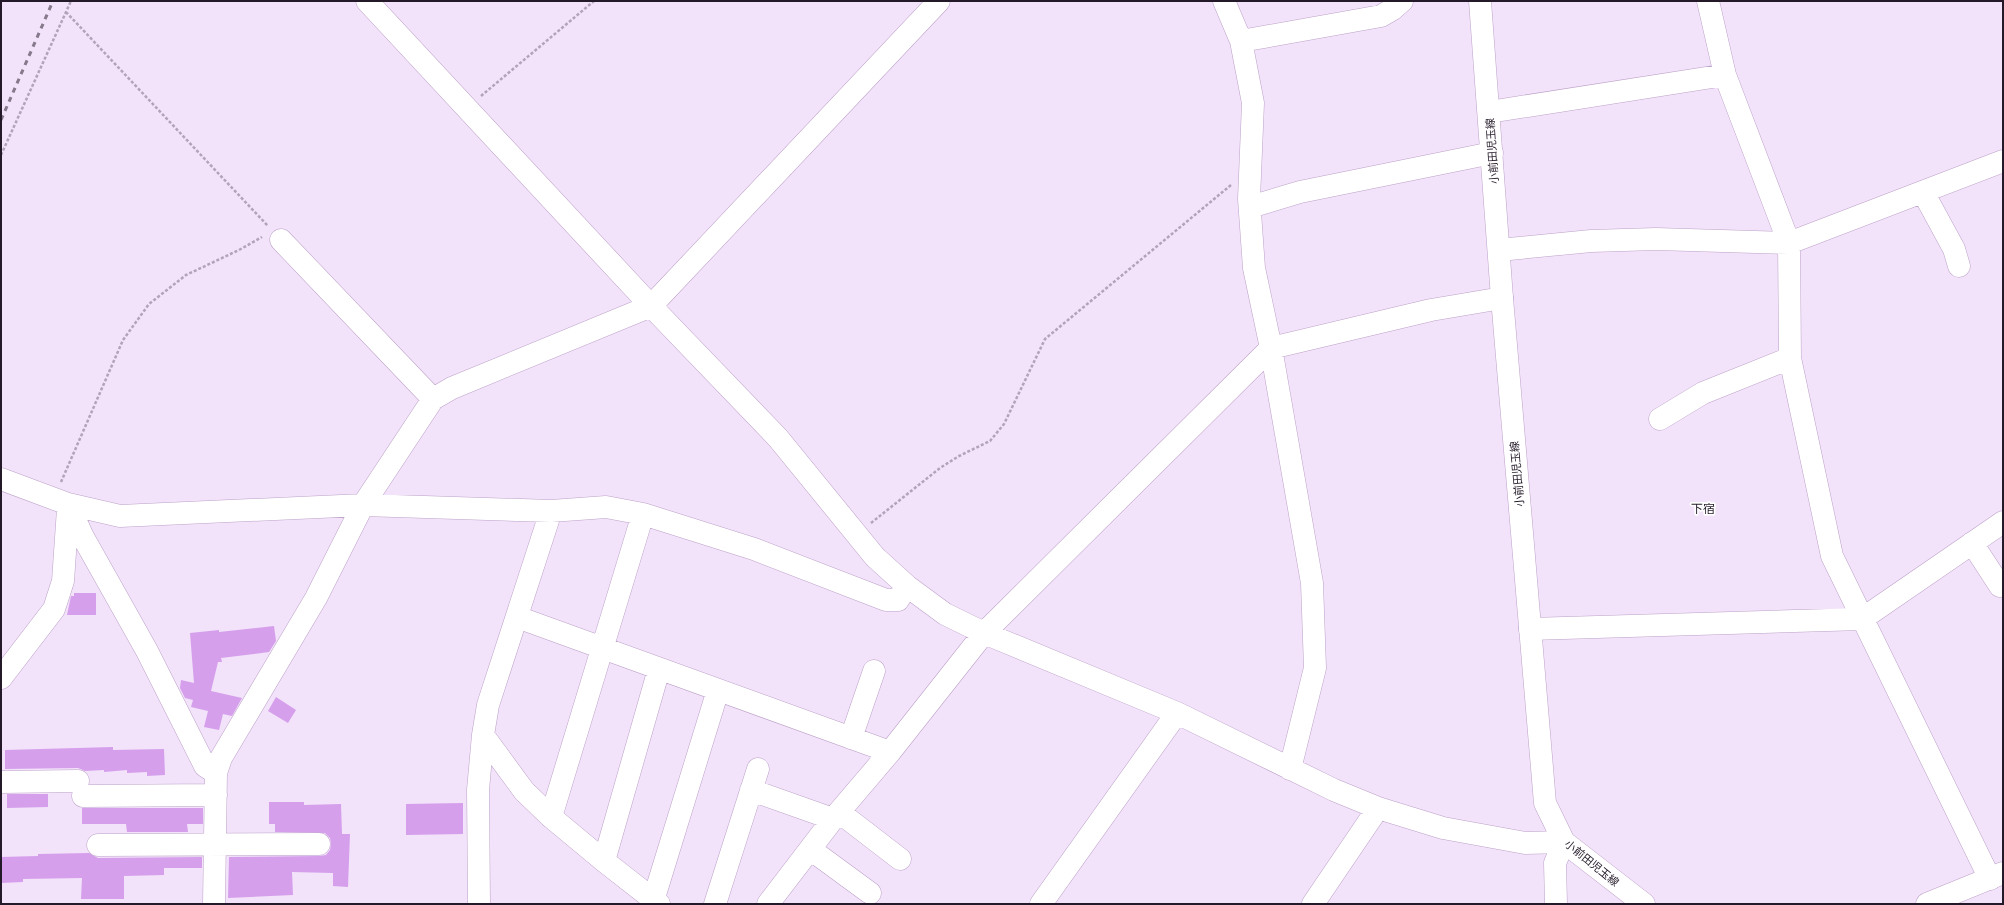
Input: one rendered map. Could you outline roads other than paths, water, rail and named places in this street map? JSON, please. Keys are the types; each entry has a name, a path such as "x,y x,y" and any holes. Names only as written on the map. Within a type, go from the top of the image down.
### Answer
{"street":[{"path":"367,1 651,306 778,438 875,557 907,586 945,614 984,633 1177,713 1334,790 1378,808 1443,828 1525,843 1564,842 1554,863 1556,904"},
{"path":"214,904 216,773 221,758 316,598 362,505 433,399 452,388 651,306 940,1"},
{"path":"1224,1 1241,41 1253,103 1250,207 1254,268 1271,348 1312,583 1315,668 1290,769"},
{"path":"1241,41 1381,16 1393,9 1402,1"},
{"name":"小前田児玉線","path":"1480,1 1502,298 1545,803 1564,842 1644,904"},
{"path":"1708,1 1725,74 1789,243 1790,358 1832,556 1862,619 1996,876 1927,904"},
{"path":"1489,112 1725,74"},
{"path":"1250,207 1300,192 1492,153"},
{"path":"1499,250 1591,241 1656,239 1789,243 2003,161"},
{"path":"1923,192 1954,249 1959,266"},
{"path":"276,234 433,399"},
{"path":"768,904 836,816 890,752 984,633 1271,348 1432,310 1502,298"},
{"path":"1660,419 1703,393 1790,358"},
{"path":"1,479 61,501 120,516 362,505 551,511 606,507 643,514 754,548 886,600 898,600 907,586"},
{"path":"1,678 54,608 63,581 61,501"},
{"path":"61,501 147,651 205,766 216,773"},
{"path":"479,904 478,790 483,735 488,706 551,511"},
{"path":"550,817 643,514"},
{"path":"1530,629 1862,619 2003,522"},
{"path":"1972,543 2000,586"},
{"path":"518,617 890,752"},
{"path":"604,861 659,669"},
{"path":"851,738 874,671"},
{"path":"483,735 524,791 550,817 656,902 718,690"},
{"path":"1041,904 1177,713"},
{"path":"715,904 758,769"},
{"path":"1,782 80,788 216,795"},
{"path":"751,790 836,816 900,859"},
{"path":"1313,904 1378,808"},
{"path":"98,845 215,846 319,844"},
{"path":"810,849 870,893"}],"railway":[{"path":"1,120 53,1"}],"district":[{"name":"下宿","path":"1703,509"}]}
